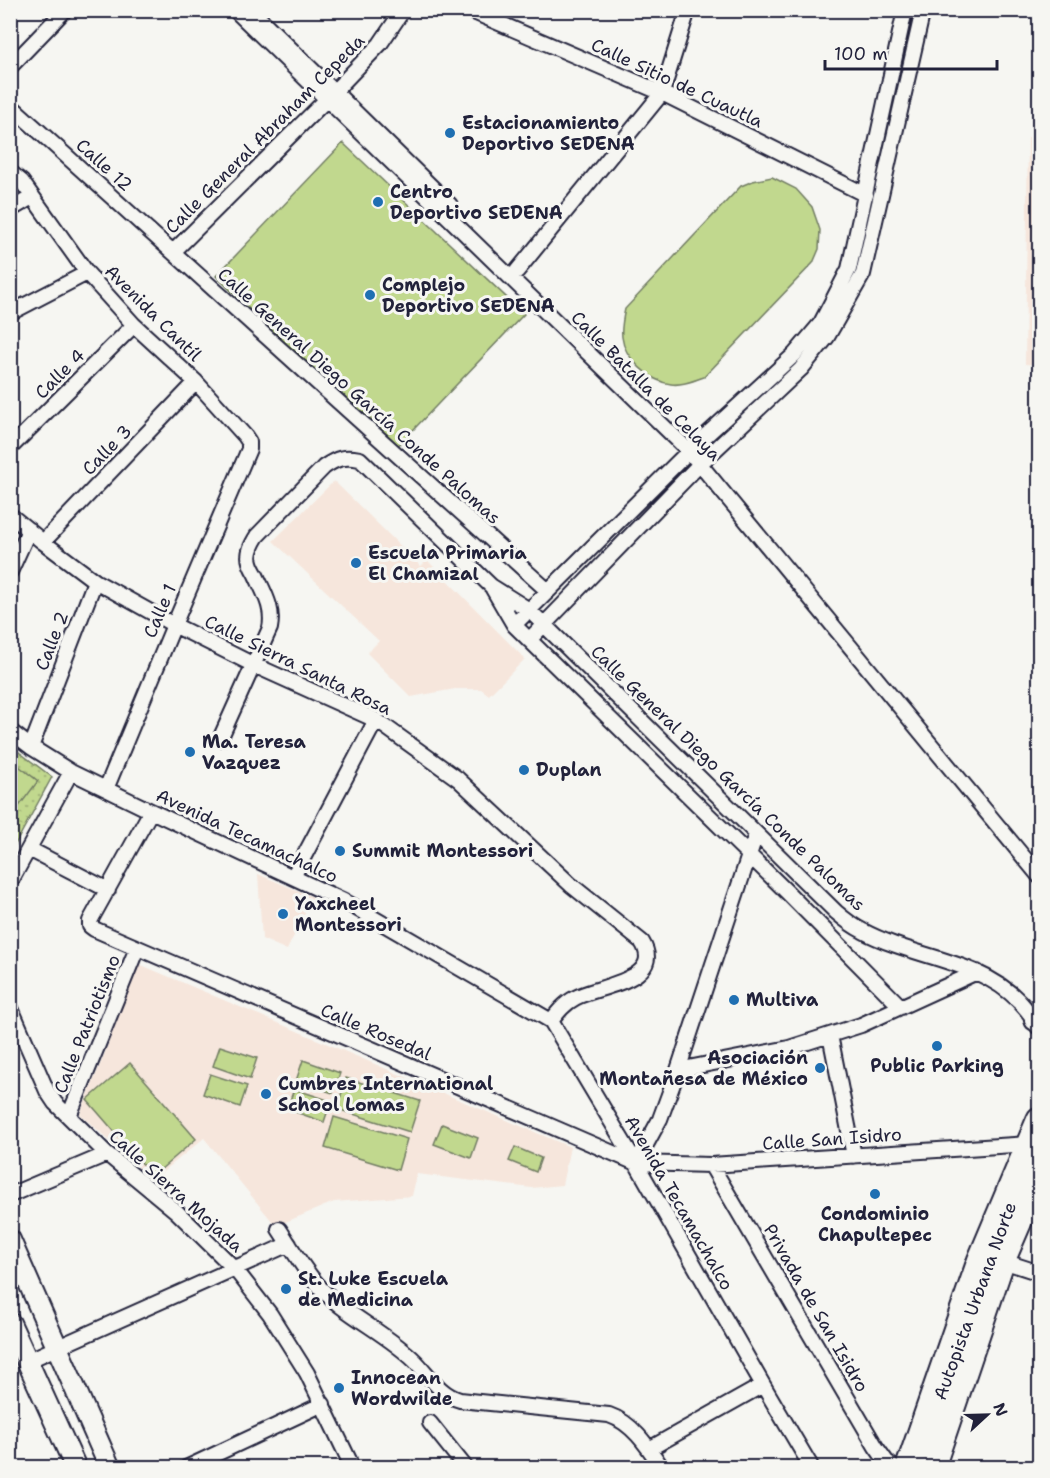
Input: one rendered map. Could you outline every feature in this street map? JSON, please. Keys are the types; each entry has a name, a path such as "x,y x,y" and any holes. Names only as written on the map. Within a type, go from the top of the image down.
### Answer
{"highway":[{"path":"909,1467 981,1260 1035,1140 1040,1120"},
{"name":"Autopista Urbana Norte","path":"916,1467 960,1333 1035,1140"},
{"name":"Autopista Urbana Norte","path":"931,1467 1000,1264 1040,1171"},
{"path":"938,1467 1009,1263 1040,1189"}],"main road":[{"path":"10,1240 110,1467"},
{"path":"10,1323 76,1467"}],"street":[{"path":"10,67 65,10"},
{"name":"Calle Batalla de Celaya","path":"235,10 331,95 517,271 693,448 1040,866"},
{"name":"Calle Batalla de Celaya","path":"251,10 331,95 693,448"},
{"name":"Calle General Abraham Cepeda","path":"173,252 380,44 403,10"},
{"name":"Calle Sitio de Cuautla","path":"469,10 662,93 866,195"},
{"path":"517,271 662,93 688,10"},
{"path":"514,625 693,448 794,355 821,323 849,269 905,10"},
{"path":"529,640 704,460 801,369 827,337 863,274 923,10"},
{"name":"Calle 12","path":"10,105 173,252"},
{"name":"Avenida Cantíl","path":"10,172 22,182 87,273 134,325 196,382 245,436 249,442 249,449"},
{"path":"10,210 32,197"},
{"name":"Calle General Diego García Conde Palomas","path":"173,252 548,591"},
{"path":"10,313 87,273"},
{"name":"Calle 4","path":"10,448 134,325"},
{"name":"Calle 3","path":"43,542 196,382"},
{"name":"Calle 1","path":"106,789 249,449"},
{"name":"Calle General Diego García Conde Palomas","path":"254,664 272,618 269,604 249,561 252,544 257,536 324,467 335,460 348,457 360,459 491,586 529,610 544,624 849,923 874,936 977,972 996,982 1014,996 1038,1024"},
{"name":"Calle Batalla de Celaya","path":"704,460 1040,877"},
{"name":"Calle Sierra Santa Rosa","path":"10,515 95,581 174,625 376,720 458,779 571,885 642,942 648,957 645,966 637,974 576,997 565,1004 551,1021"},
{"path":"10,572 29,530"},
{"name":"Calle 2","path":"31,747 95,581"},
{"name":"Calle General Diego García Conde Palomas","path":"491,586 514,625 901,1007"},
{"path":"220,739 254,664"},
{"path":"293,877 376,720"},
{"name":"Avenida Tecamachalco","path":"10,731 71,772 344,901 551,1021 812,1467"},
{"path":"10,880 71,772"},
{"name":"Calle Patriotismo","path":"69,1116 137,948 94,929 90,926 90,921 151,811"},
{"path":"636,1163 660,1119 678,1070 756,834"},
{"path":"29,849 108,890"},
{"path":"787,892 801,878"},
{"name":"Calle Rosedal","path":"137,948 636,1163"},
{"path":"678,1070 789,1048 861,1025 977,972"},
{"name":"Calle Sierra Mojada","path":"10,1006 47,1091 55,1103 107,1154 176,1210 235,1269 270,1314 307,1373 351,1467"},
{"path":"830,1035 854,1156"},
{"name":"Calle San Isidro","path":"636,1163 711,1165 854,1156 1035,1140"},
{"path":"10,1195 107,1154"},
{"name":"Privada de San Isidro","path":"711,1165 876,1447 886,1461 894,1467"},
{"path":"279,1229 316,1283 332,1298 401,1349 447,1394 460,1400 609,1415 618,1418 632,1429 662,1467"},
{"path":"27,1361 289,1244"},
{"path":"1009,1263 1040,1273"},
{"path":"649,1449 763,1385"},
{"path":"186,1467 323,1404"},
{"path":"430,1423 466,1467"}],"shaded area":[{"path":"1028,137 1040,138 1039,365 1025,364"},
{"path":"334,481 421,566 427,560 525,659 489,695 481,689 455,689 411,697 367,653 379,641 273,541"},
{"name":"Yaxcheel Montessori","path":"258,874 315,898 287,950 262,939"},
{"name":"Cumbres International School Lomas","path":"139,964 570,1147 562,1185 532,1188 417,1174 412,1196 334,1202 276,1226 204,1138 153,1180 80,1114"}],"green space":[{"name":"Complejo Deportivo SEDENA","path":"343,143 524,314 393,451 216,276"},
{"path":"772,177 796,189 812,207 820,230 819,249 813,263 704,377 675,384 655,379 633,361 624,345 622,330 625,309 741,186"},
{"path":"11,746 52,777 11,852"},
{"path":"11,760 38,781 11,817"},
{"path":"220,1046 257,1058 250,1079 213,1066"},
{"path":"303,1060 340,1073 333,1093 296,1081"},
{"path":"130,1063 196,1139 153,1176 87,1100"},
{"path":"210,1074 247,1086 240,1107 203,1094"},
{"path":"346,1078 420,1101 410,1132 337,1109"},
{"path":"294,1089 331,1101 324,1122 287,1109"},
{"path":"334,1117 407,1139 398,1170 325,1148"},
{"path":"442,1124 478,1138 471,1158 434,1144"},
{"path":"515,1147 541,1158 536,1172 509,1161"}],"place":[{"name":"Estacionamiento Deportivo SEDENA","path":"450,133"},
{"name":"Centro Deportivo SEDENA","path":"378,202"},
{"name":"Complejo Deportivo SEDENA","path":"370,295"},
{"name":"Escuela Primaria El Chamizal","path":"356,563"},
{"name":"Ma. Teresa Vazquez","path":"190,752"},
{"name":"Duplan","path":"524,770"},
{"name":"Summit Montessori","path":"340,851"},
{"name":"Yaxcheel Montessori","path":"283,914"},
{"name":"Multiva","path":"734,1000"},
{"name":"Public Parking","path":"937,1046"},
{"name":"Asociación Montañesa de México","path":"820,1068"},
{"name":"Cumbres International School Lomas","path":"266,1094"},
{"name":"Condominio Chapultepec","path":"875,1194"},
{"name":"St. Luke Escuela de Medicina","path":"286,1289"},
{"name":"Innocean Wordwilde","path":"339,1388"}]}
